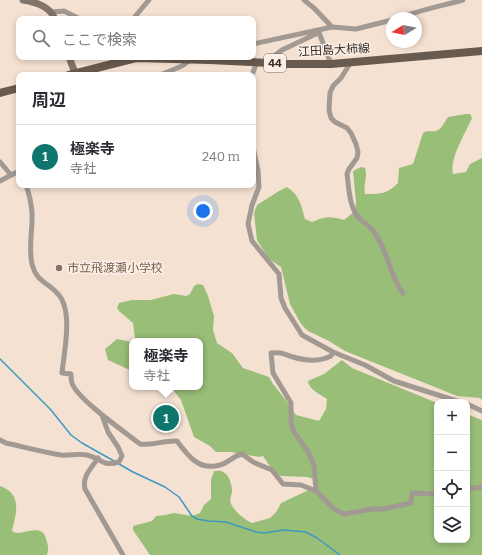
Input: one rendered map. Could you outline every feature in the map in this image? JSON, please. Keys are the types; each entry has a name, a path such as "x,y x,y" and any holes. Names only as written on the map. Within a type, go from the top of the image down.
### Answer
{"main road":[{"path":"23,0 37,3 53,16"},
{"name":"江田島大柿線","path":"236,60 288,64 331,64 482,51"},
{"path":"70,60 72,72"},
{"name":"江田島大柿線","path":"80,72 128,60"},
{"path":"0,93 16,89"}],"street":[{"path":"136,16 149,0"},
{"path":"304,0 332,27"},
{"path":"414,12 462,0"},
{"path":"53,16 64,11 74,16"},
{"path":"256,43 332,27 356,29 386,22"},
{"path":"254,72 261,62 318,31"},
{"path":"318,31 331,64"},
{"path":"167,72 182,66 190,60"},
{"path":"351,62 340,78 332,86 329,110 331,118 351,133 358,152 357,158 347,174 353,210 376,234 390,264 396,285 402,293"},
{"path":"0,162 11,175"},
{"path":"256,162 259,187 252,205 248,224 252,241 279,274 281,298 285,308 302,335 333,352 365,365 394,381 451,399"},
{"path":"0,181 16,172"},
{"path":"27,188 32,211 30,255 32,266 40,280 58,294 66,308 67,320 62,373 70,374 72,383 79,395 140,444 148,445 171,440 177,441 186,453 198,464 212,466 221,465 236,455 242,454 254,462 272,470 283,484 301,485 316,491 334,509 344,514 373,509 383,509 411,503 412,493 434,494"},
{"path":"316,491 314,465 308,452 290,424 291,403 273,373 271,353 280,352 293,357 317,361 331,356 333,352"},
{"path":"470,405 482,411"},
{"path":"0,440 6,443 63,455 88,455 98,458 104,463 110,464 119,462 122,456 108,432 102,414"},
{"path":"98,458 84,478 85,489 123,555"},
{"path":"470,489 482,487"}],"green space":[{"path":"470,114 472,118 456,153 452,168 453,174 466,172 470,164 482,158 482,400 480,398 457,396 345,351 308,331 301,324 290,304 281,267 269,259 257,240 254,213 257,205 287,187 297,197 305,219 312,222 328,217 344,220 355,211 356,202 353,171 361,167 365,168 365,194 387,191 398,183 399,168 413,164 423,133 438,130 442,127 448,117"},
{"path":"198,284 203,285 214,316 213,330 217,343 232,353 243,368 269,377 296,415 319,421 326,409 327,399 310,387 308,381 324,374 342,360 352,368 434,402 434,543 470,543 470,415 482,420 482,555 150,555 133,530 133,526 152,521 156,516 174,513 192,516 200,513 204,505 211,499 211,480 214,471 221,471 227,475 232,489 230,500 231,504 240,515 252,523 270,518 277,511 281,503 313,488 317,480 307,477 281,476 273,471 263,456 259,457 231,452 216,452 210,446 194,437 181,400 173,390 203,390 203,338 135,338 133,323 117,308 119,303 132,300 151,300 174,294 186,296 190,294 194,286"},
{"path":"117,339 129,341 129,370 108,360 105,349"},
{"path":"0,486 12,494 15,499 16,511 12,531 16,533 34,530 42,532 47,543 47,555 0,555"}],"waterway":[{"path":"0,359 51,410 71,435 114,461"},
{"path":"119,464 165,487 179,497 192,516 197,519 226,522 256,532 264,533 284,530 306,532 340,555"}],"place":[{"name":"市立飛渡瀬小学校","path":"59,268"},
{"name":"極楽寺","path":"166,418"}]}
